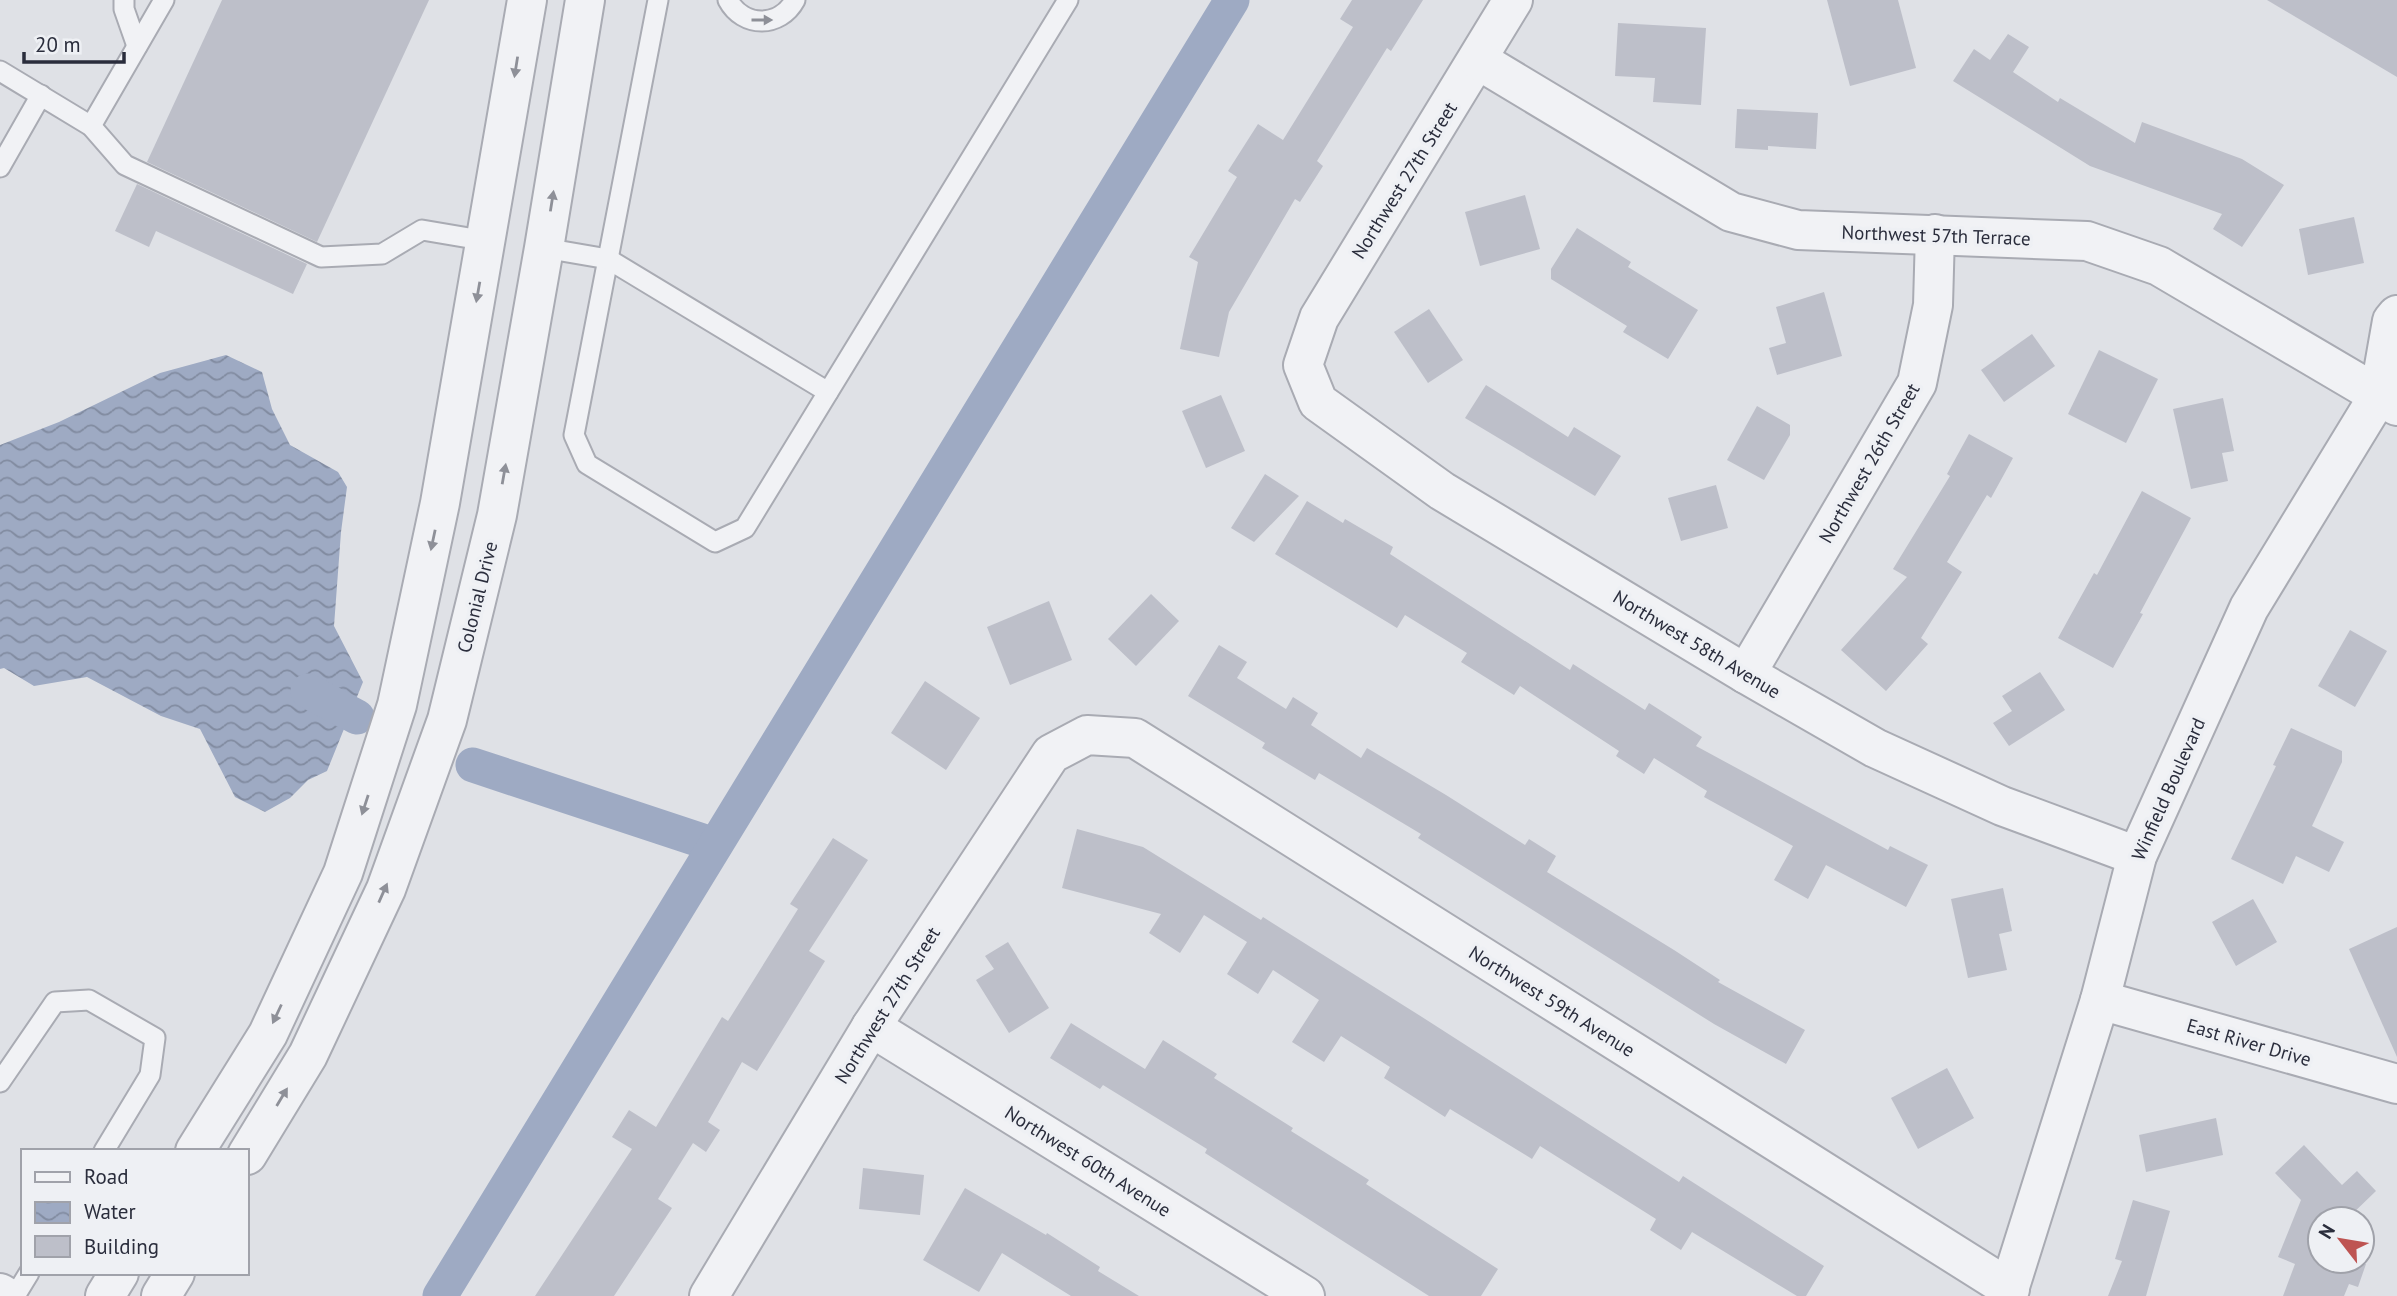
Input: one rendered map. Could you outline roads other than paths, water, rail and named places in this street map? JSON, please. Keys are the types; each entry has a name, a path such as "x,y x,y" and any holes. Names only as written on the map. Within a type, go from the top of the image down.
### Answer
{"street":[{"path":"196,1149 268,1034 343,873 397,705 440,503 527,0"},
{"name":"Colonial Drive","path":"248,1153 308,1055 386,889 447,720 497,515 585,0"},
{"name":"Northwest 27th Street","path":"1303,365 1319,318 1513,0"},
{"name":"Northwest 57th Terrace","path":"1478,60 1731,212 1798,230 2087,241 2159,266 2391,396"},
{"name":"Northwest 26th Street","path":"1746,674 1917,383 1933,305 1935,234"},
{"path":"487,241 544,248"},
{"name":"Winfield Boulevard","path":"2009,1293 2100,1000 2137,856 2249,608 2391,396 2392,321 2397,314"},
{"name":"Northwest 58th Avenue","path":"1303,365 1318,402 1442,491 1746,674 1875,748 2002,806 2137,856"},
{"path":"440,503 497,515"},
{"path":"397,705 447,720"},
{"name":"Northwest 27th Street","path":"709,1296 871,1027 1051,754 1087,735"},
{"name":"Northwest 59th Avenue","path":"1087,735 1135,738 2009,1293"},
{"name":"East River Drive","path":"2100,1000 2397,1084"},
{"name":"Northwest 60th Avenue","path":"871,1027 1305,1296"},
{"path":"105,1296 118,1275"},
{"path":"161,1296 174,1275"},
{"path":"0,1293 5,1296"}],"lane":[{"path":"124,0 124,9 137,46"},
{"path":"91,126 164,0"},
{"path":"658,0 574,435 587,464 715,542 745,528 1068,0"},
{"path":"728,0 737,13 759,22 772,21 783,15 795,0"},
{"path":"0,71 91,126 125,165 321,257 382,254 422,230 487,241"},
{"path":"0,167 41,95"},
{"path":"544,248 608,259 828,391"},
{"path":"0,1082 55,1002 89,1000 155,1038 150,1074 105,1149"},
{"path":"15,1296 28,1275"}],"water":[{"path":"226,355 262,372 272,409 290,445 338,472 347,487 334,626 363,682 327,771 308,780 290,798 265,812 235,797 200,729 161,716 87,677 34,686 4,668 0,669 0,445 59,422 160,373"}],"waterway":[{"path":"440,1296 1232,0"},
{"path":"308,691 357,717"},
{"path":"473,765 715,845"}]}
